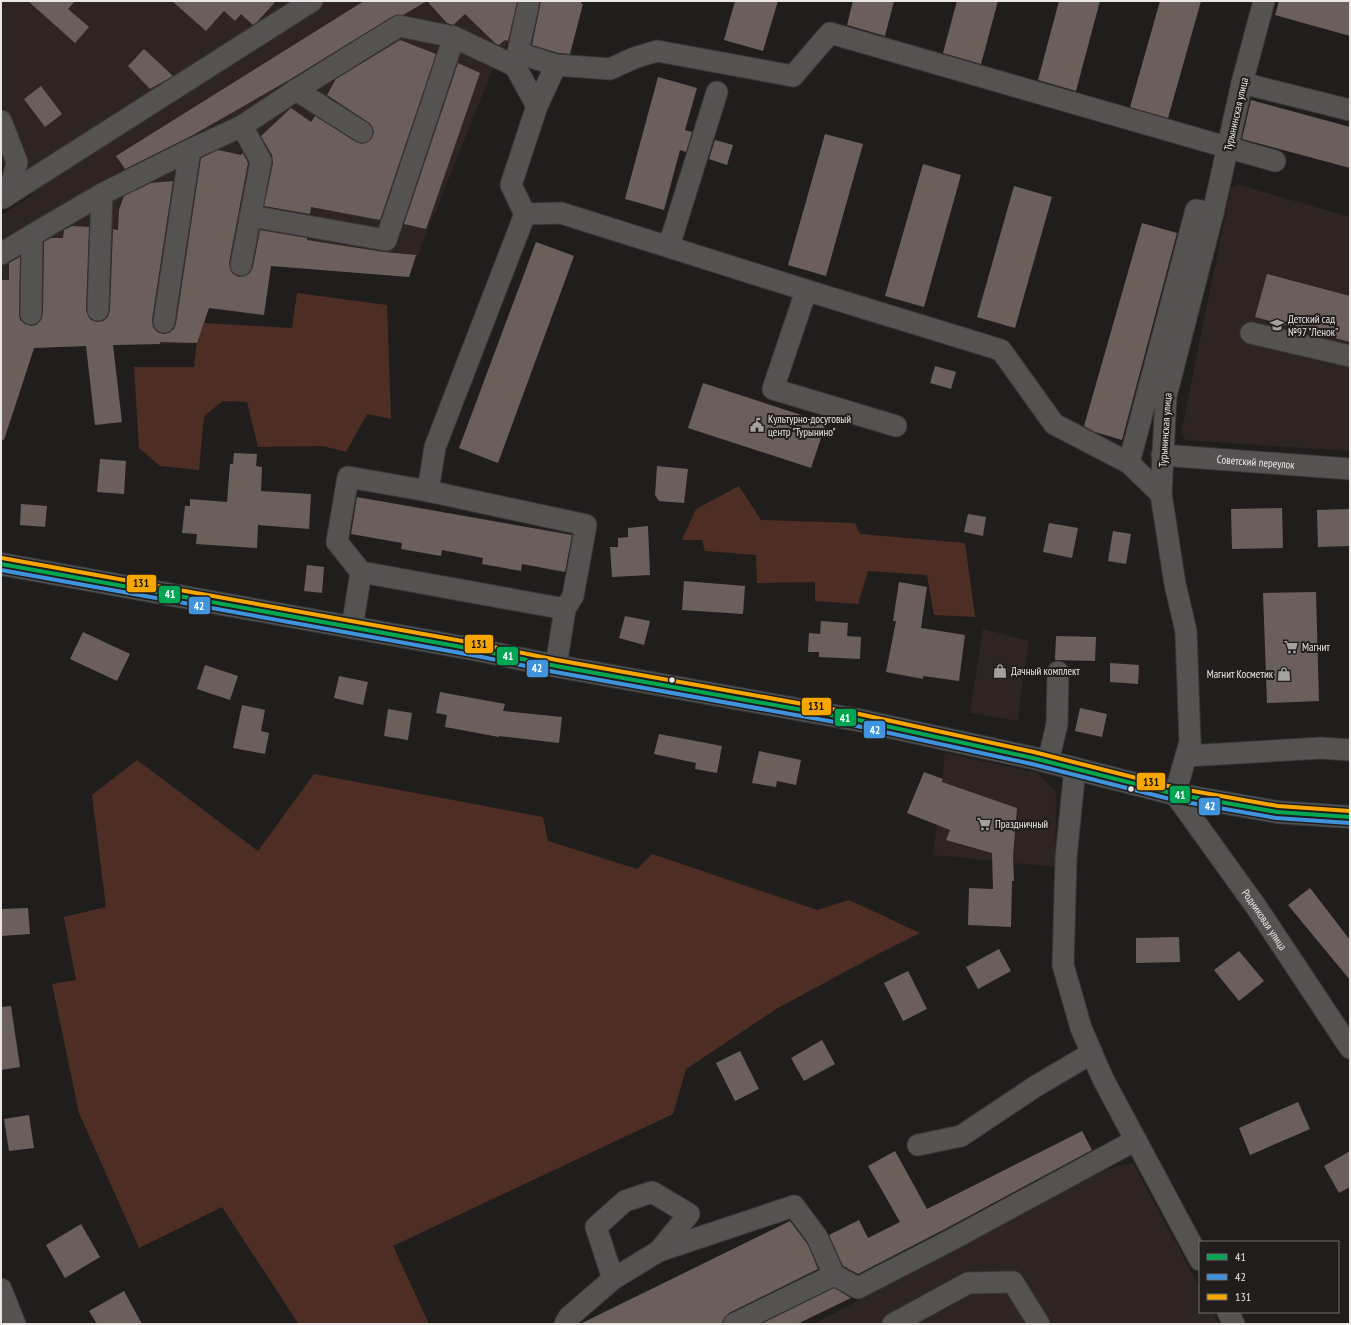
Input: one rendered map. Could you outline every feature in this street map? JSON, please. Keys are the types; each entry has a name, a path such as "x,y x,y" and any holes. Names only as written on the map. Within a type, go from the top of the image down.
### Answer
{"main road":[{"path":"1,564 858,720 1075,768 1175,794 1277,812 1350,817"}],"street":[{"path":"5,196 312,1"},
{"path":"529,1 516,59 537,106"},
{"name":"Турынинская улица","path":"1175,794 1190,742 1186,631 1175,584 1161,494 1166,396 1229,147 1242,82 1264,1"},
{"path":"1,254 102,194 242,126 296,90 399,26 454,37 516,59 556,65 610,69 634,58 657,52 793,76 830,33 1275,160"},
{"path":"250,216 386,240 454,37"},
{"path":"428,491 435,447 525,214 511,185 537,106 556,65"},
{"path":"1242,82 1350,110"},
{"path":"296,90 362,132"},
{"path":"669,246 717,92"},
{"path":"1,121 17,162 5,196"},
{"path":"241,265 261,161 242,126"},
{"path":"164,322 190,150"},
{"path":"17,162 45,171"},
{"path":"98,310 102,194"},
{"path":"1129,463 1196,210 1213,213"},
{"path":"525,214 561,213 669,246 806,291 1001,350 1054,424 1129,463 1161,494"},
{"path":"31,314 32,235"},
{"path":"806,291 773,389 896,426"},
{"path":"1251,333 1350,356"},
{"name":"Советский переулок","path":"1162,456 1350,469"},
{"path":"556,666 565,609 573,596 586,525 428,491 348,477 337,542 361,572 565,609"},
{"path":"352,628 361,572"},
{"path":"1048,762 1057,724 1058,672"},
{"path":"1186,756 1321,748 1350,750"},
{"path":"1075,768 1066,858 1063,965 1081,1028 1103,1079 1199,1258"},
{"name":"Родниковая улица","path":"1175,794 1256,908 1350,1048"},
{"path":"918,1145 961,1136 1036,1086 1092,1053"},
{"path":"565,1324 569,1317 613,1279 659,1251 794,1206 817,1237 834,1275 858,1288 951,1240 1136,1140"},
{"path":"613,1279 596,1227 625,1201 652,1192 689,1214 659,1251"},
{"path":"734,1324 834,1275"},
{"path":"893,1324 968,1283 1013,1282 1039,1324"},
{"path":"1,1289 15,1324"},
{"path":"1228,1313 1234,1324"}],"shaded area":[{"path":"1,1 516,1 525,12 494,66 409,277 271,266 264,315 209,308 197,343 35,348 11,419 1,419 1,215 34,194 1,162"},
{"name":"Детский сад №97 \"Ленок\"","path":"1239,185 1350,217 1350,451 1185,440 1181,433 1231,188"},
{"path":"297,293 387,305 391,419 367,414 346,452 323,446 258,447 247,402 223,401 204,416 199,470 160,466 139,448 134,367 194,367 197,343 204,323 292,328"},
{"path":"739,486 761,520 855,523 860,534 965,543 975,617 934,615 927,575 868,571 858,604 815,601 815,582 757,583 756,555 705,551 702,540 682,540 696,509"},
{"name":"Дачный комплект","path":"983,629 1029,641 1018,721 970,713"},
{"path":"945,753 1038,773 1056,792 1055,867 933,855"},
{"path":"137,760 258,851 314,774 543,817 548,841 637,869 652,854 817,910 849,900 920,933 776,1009 686,1069 673,1114 393,1246 429,1324 297,1324 298,1323 222,1207 139,1248 79,1113 52,984 76,980 64,917 106,907 92,795"},
{"path":"1133,1163 1199,1286 1199,1313 1214,1313 1219,1324 814,1324 1107,1169"}],"building":[{"path":"28,1 75,1 68,9 89,27 75,43"},
{"path":"172,1 276,1 253,25 241,14 235,21 224,11 206,31"},
{"path":"364,1 427,1 403,15 393,16 289,80 193,135 125,169 116,156"},
{"path":"427,1 516,1 508,41 505,40 499,45 495,43 465,14 453,25 447,23"},
{"path":"541,1 582,1 581,4 583,4 570,54 558,53 532,45"},
{"path":"735,1 778,1 763,51 724,40"},
{"path":"853,1 894,1 885,36 847,25"},
{"path":"957,1 998,1 981,64 943,53"},
{"path":"1059,1 1100,1 1076,91 1038,80"},
{"path":"1160,1 1201,1 1168,118 1130,107"},
{"path":"1279,1 1350,1 1350,36 1275,15"},
{"path":"400,40 436,54 380,220 311,207 310,214 264,206 273,163 272,155 261,136 291,108 311,122 315,116 356,142 362,144 368,142 374,133 372,126 327,95 336,79"},
{"path":"144,49 173,76 150,89 128,66"},
{"path":"458,63 480,73 426,229 404,224"},
{"path":"658,77 697,88 685,130 692,132 686,152 680,150 664,210 625,199"},
{"path":"41,86 62,114 45,127 24,99"},
{"path":"1251,100 1350,127 1350,168 1242,139"},
{"path":"825,134 863,144 826,276 788,265"},
{"path":"715,140 733,145 727,165 709,159"},
{"path":"218,150 241,155 243,153 248,163 229,263 233,274 239,277 250,273 253,267 260,230 307,238 307,240 384,252 416,255 409,277 271,266 264,315 209,308 197,343 160,342 160,344 113,345 122,422 95,425 86,346 34,348 4,440 1,439 1,280 9,280 9,263 20,257 20,320 31,326 36,325 41,320 43,314 44,242 51,238 63,238 64,230 72,226 89,227 86,310 91,320 97,322 103,321 108,317 110,310 113,229 118,230 119,210 124,196 151,183 173,181 152,320 153,327 157,332 163,334 169,333 174,329 176,324 201,158"},
{"path":"923,164 961,175 924,307 885,296"},
{"path":"1014,186 1052,197 1015,328 977,317"},
{"path":"1142,223 1177,233 1122,440 1095,432 1084,426"},
{"path":"536,242 574,256 498,463 459,448"},
{"path":"1267,274 1350,296 1350,342 1255,317"},
{"path":"935,366 956,372 951,389 930,383"},
{"name":"Культурно-досуговый центр \"Турынино\"","path":"703,383 826,423 811,468 688,428"},
{"path":"234,453 257,454 256,466 262,467 261,491 311,494 309,529 258,525 257,548 196,544 197,534 182,533 185,506 190,506 190,499 227,502 230,464 233,464"},
{"path":"100,459 126,461 124,494 97,492"},
{"path":"657,466 688,469 684,503 659,501 655,495"},
{"path":"357,497 572,535 565,572 522,564 521,571 482,564 483,558 442,550 441,556 401,549 402,543 351,534"},
{"path":"21,504 47,506 45,527 20,525"},
{"path":"1282,508 1283,548 1232,549 1231,509"},
{"path":"1350,509 1350,546 1318,547 1317,510"},
{"path":"968,514 986,517 983,536 964,532"},
{"path":"1049,523 1078,528 1072,558 1043,552"},
{"path":"648,526 650,575 612,577 610,547 618,547 618,538 628,537 628,528"},
{"path":"1113,531 1131,534 1126,564 1108,561"},
{"path":"307,565 324,567 322,593 304,591"},
{"path":"684,581 745,586 743,614 682,610"},
{"path":"899,582 927,587 921,628 965,635 959,681 923,676 923,679 886,672 896,621 893,621"},
{"name":"Магнит","path":"1316,592 1319,701 1267,703 1263,593"},
{"path":"625,616 650,621 644,645 619,638"},
{"path":"821,621 848,623 847,636 861,637 860,659 819,657 819,652 808,652 809,633 820,634"},
{"path":"83,632 130,654 117,681 70,659"},
{"path":"1056,636 1096,637 1095,661 1055,660"},
{"path":"1110,663 1139,665 1138,684 1110,682"},
{"path":"205,665 238,676 230,700 197,689"},
{"path":"339,676 368,682 363,705 334,698"},
{"path":"440,692 505,704 503,711 562,717 559,743 499,737 445,727 447,715 436,713"},
{"path":"242,705 265,710 261,731 269,733 265,754 233,748"},
{"path":"1080,708 1107,714 1102,737 1075,731"},
{"path":"388,709 412,713 408,740 384,736"},
{"path":"659,734 722,746 717,773 695,769 696,763 654,754"},
{"path":"759,751 801,760 796,785 777,781 776,787 752,783"},
{"path":"924,772 943,779 942,782 1017,808 1013,856 1014,881 1012,881 1011,927 968,925 969,888 993,889 992,853 946,840 950,830 907,813"},
{"path":"1310,888 1350,940 1350,980 1288,905"},
{"path":"28,908 30,934 1,936 1,909"},
{"path":"1179,937 1180,962 1136,963 1136,938"},
{"path":"999,949 1011,971 978,989 966,967"},
{"path":"1239,951 1264,981 1239,1001 1214,970"},
{"path":"908,971 927,1009 903,1021 884,983"},
{"path":"11,1006 20,1067 1,1070 1,1007"},
{"path":"822,1040 835,1064 804,1081 791,1058"},
{"path":"740,1051 759,1089 735,1101 716,1063"},
{"path":"1298,1102 1310,1129 1250,1155 1239,1128"},
{"path":"29,1115 34,1148 9,1151 4,1119"},
{"path":"1082,1131 1092,1150 858,1274 843,1266 829,1235 859,1220 868,1238 900,1222 868,1166 895,1151 927,1209"},
{"path":"1350,1151 1350,1187 1339,1193 1324,1166"},
{"path":"790,1221 808,1245 818,1269 729,1313 724,1318 722,1324 580,1324"},
{"path":"81,1224 100,1257 65,1278 46,1245"},
{"path":"834,1288 851,1298 797,1324 761,1324"},
{"path":"124,1291 142,1324 97,1324 89,1311"}],"transit line":[{"name":"131","path":"2,558 859,714 1034,752 1176,788 1278,806 1350,811"},
{"name":"41","path":"1,564 858,720 1033,758 1175,794 1277,812 1350,817"},
{"name":"42","path":"1,570 857,726 1032,764 1174,800 1276,818 1350,823"}],"place":[{"name":"Детский сад №97 \"Ленок\"","path":"1277,325"},
{"name":"Культурно-досуговый центр \"Турынино\"","path":"757,425"},
{"name":"Магнит","path":"1291,647"},
{"name":"Дачный комплект","path":"1000,671"},
{"name":"Магнит Косметик","path":"1284,674"},
{"name":"Праздничный","path":"984,824"}]}
